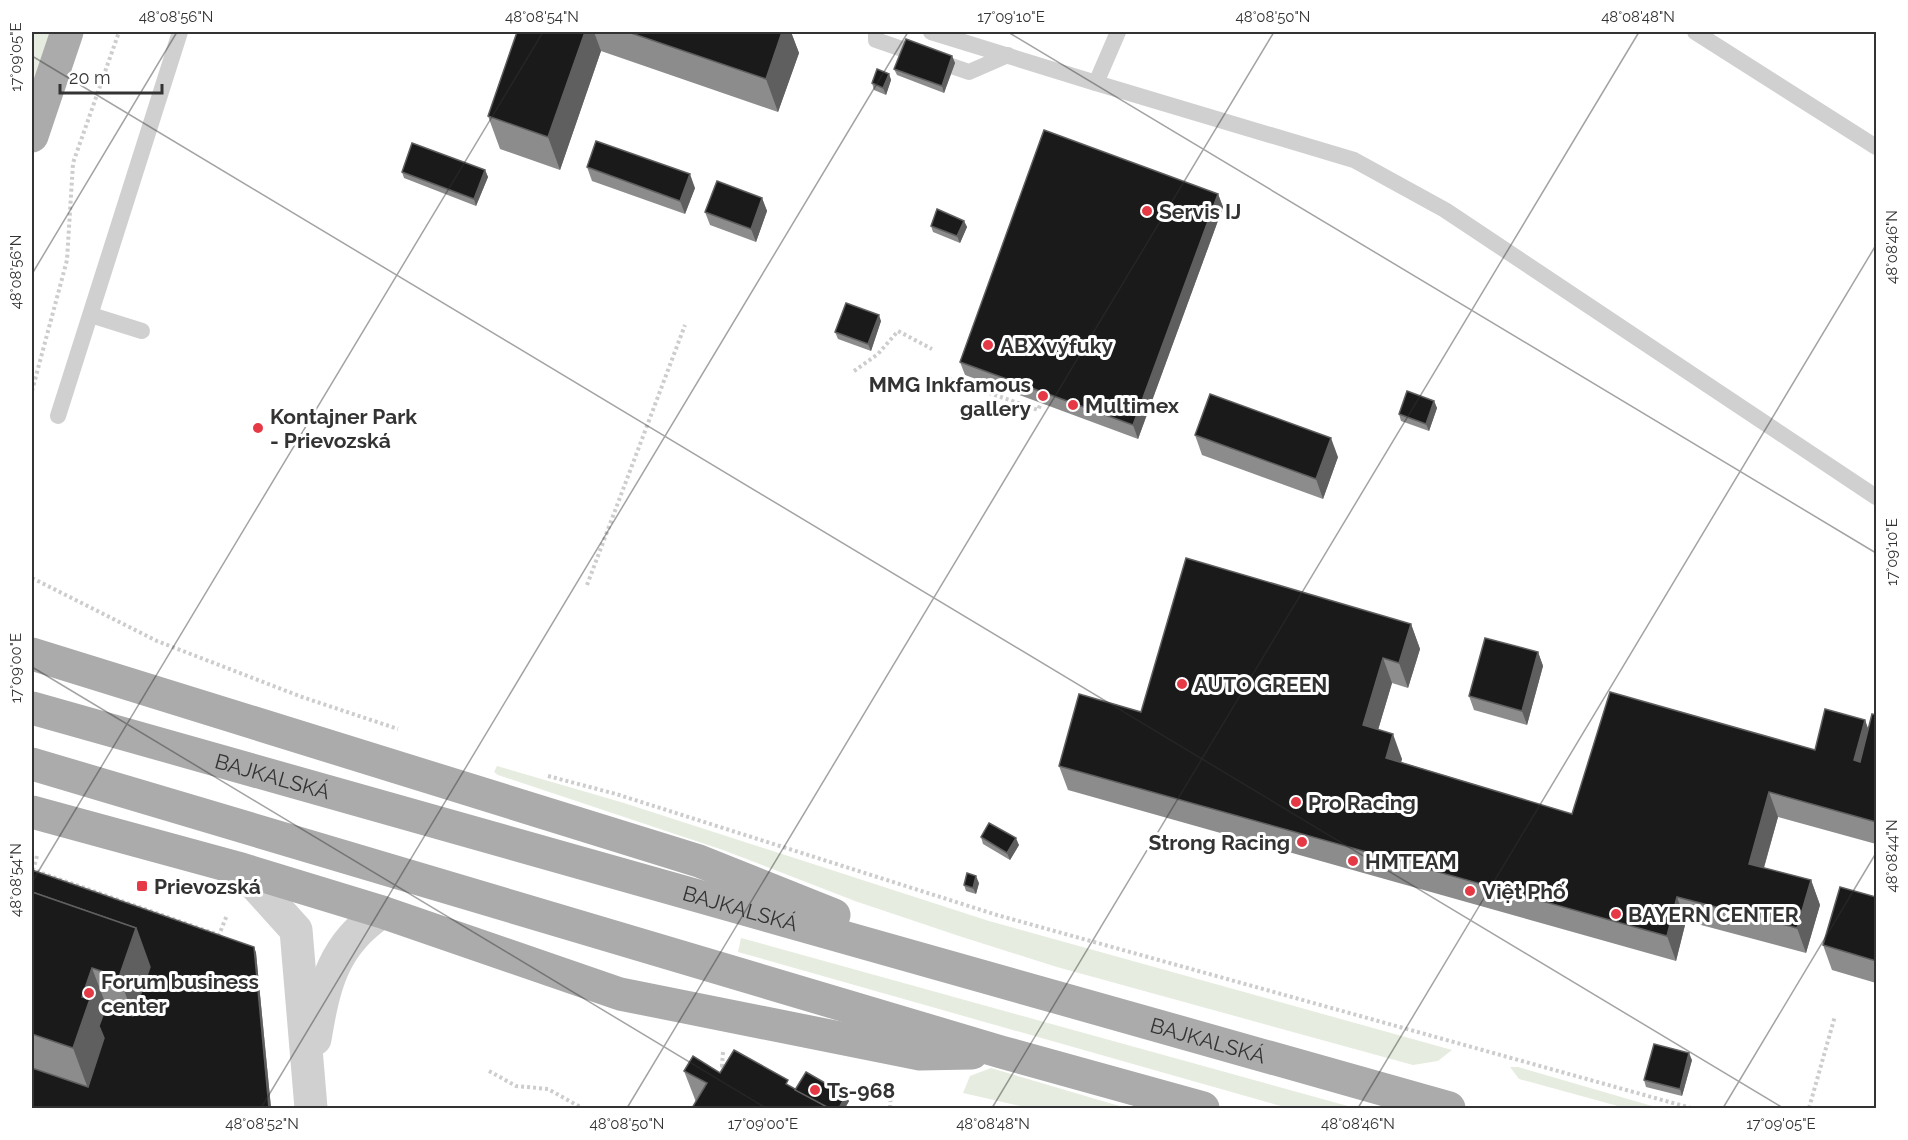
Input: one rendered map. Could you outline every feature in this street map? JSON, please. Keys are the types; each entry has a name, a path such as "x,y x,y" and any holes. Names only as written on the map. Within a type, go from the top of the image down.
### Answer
{"main road":[{"path":"32,136 66,32"},
{"path":"32,654 699,861 997,980"},
{"name":"BAJKALSKÁ","path":"32,708 1449,1108"},
{"path":"32,764 1001,1052 1203,1108"},
{"path":"32,812 241,869 382,912 621,994 920,1054 1001,1052"}],"street":[{"path":"241,869 296,930 309,1096"},
{"path":"309,1096 319,1012 336,957 363,926 382,912"}],"lane":[{"path":"58,416 180,32"},
{"path":"876,32 876,40 969,72 1008,56"},
{"path":"932,32 1354,160 1445,210 1876,497"},
{"path":"1096,83 1118,32"},
{"path":"1695,32 1876,147"},
{"path":"91,315 142,331"}],"path":[{"path":"32,391 67,260 73,163 119,32"},
{"path":"587,585 685,325"},
{"path":"854,371 878,354 898,331 932,349"},
{"path":"949,379 1038,410 1041,403"},
{"path":"32,578 157,641 302,697 399,730"},
{"path":"541,774 616,794 997,915 1691,1108"},
{"path":"36,856 33,870 219,935 227,915"},
{"path":"183,932 187,923"},
{"path":"1809,1108 1835,1016"},
{"path":"723,1052 722,1066 732,1071"},
{"path":"489,1071 516,1086 548,1089 582,1108"},
{"path":"890,1108 891,1092"}],"shaded area":[{"path":"32,32 56,32 32,106"},
{"path":"497,766 624,803 989,921 1452,1050 1438,1061 1413,1065 1057,967 855,901 723,850 498,775 494,772"},
{"path":"741,938 1355,1108 1288,1108 738,952"},
{"path":"1510,1067 1518,1067 1659,1108 1625,1108 1519,1079"},
{"path":"991,1068 1126,1108 1029,1108 963,1093 970,1076"}],"building":[{"path":"517,32 585,32 548,137 488,116"},
{"path":"628,32 782,32 766,79"},
{"path":"906,39 952,56 942,86 894,69"},
{"path":"877,69 889,74 883,88 872,83"},
{"path":"1044,130 1218,194 1133,425 960,362"},
{"path":"596,141 690,174 680,201 587,167"},
{"path":"412,143 485,170 474,199 402,172"},
{"path":"717,181 762,198 751,229 705,212"},
{"path":"937,209 964,221 957,236 931,226"},
{"path":"846,303 879,315 868,344 835,332"},
{"path":"1407,391 1434,401 1426,424 1399,414"},
{"path":"1210,394 1331,438 1316,479 1195,435"},
{"path":"1186,558 1411,624 1399,663 1383,658 1363,725 1393,734 1386,758 1572,814 1610,692 1815,750 1825,709 1865,720 1854,760 1860,762 1872,714 1876,715 1876,822 1769,792 1749,864 1811,880 1797,928 1677,897 1667,936 1059,766 1079,694 1141,712"},
{"path":"1485,638 1538,652 1522,711 1469,696"},
{"path":"989,823 1016,838 1007,853 981,837"},
{"path":"32,870 254,947 269,1108 32,1108 32,1068 88,1087 104,1038 99,1026 106,1007 133,1016 150,967 136,928 32,892"},
{"path":"967,873 976,876 973,888 964,885"},
{"path":"1840,887 1876,897 1876,961 1823,945"},
{"path":"32,892 136,928 119,977 92,968 82,997 90,999 73,1048 32,1034"},
{"path":"1654,1044 1689,1053 1680,1089 1644,1080"},
{"path":"734,1050 788,1080 786,1084 829,1108 692,1108 707,1083 684,1071 693,1056 720,1073"},
{"name":"Ts-968","path":"806,1072 846,1095 839,1108 829,1108 795,1090"}],"place":[{"name":"Servis IJ","path":"1147,211"},
{"name":"ABX výfuky","path":"988,345"},
{"name":"MMG Inkfamous gallery","path":"1043,396"},
{"name":"Multimex","path":"1073,405"},
{"name":"Kontajner Park - Prievozská","path":"258,428"},
{"name":"AUTO GREEN","path":"1182,684"},
{"name":"Pro Racing","path":"1296,802"},
{"name":"Strong Racing","path":"1302,842"},
{"name":"HMTEAM","path":"1353,861"},
{"name":"Prievozská","path":"142,886"},
{"name":"Việt Phố","path":"1470,891"},
{"name":"BAYERN CENTER","path":"1616,914"},
{"name":"Forum business center","path":"89,993"},
{"name":"Ts-968","path":"815,1090"}]}
